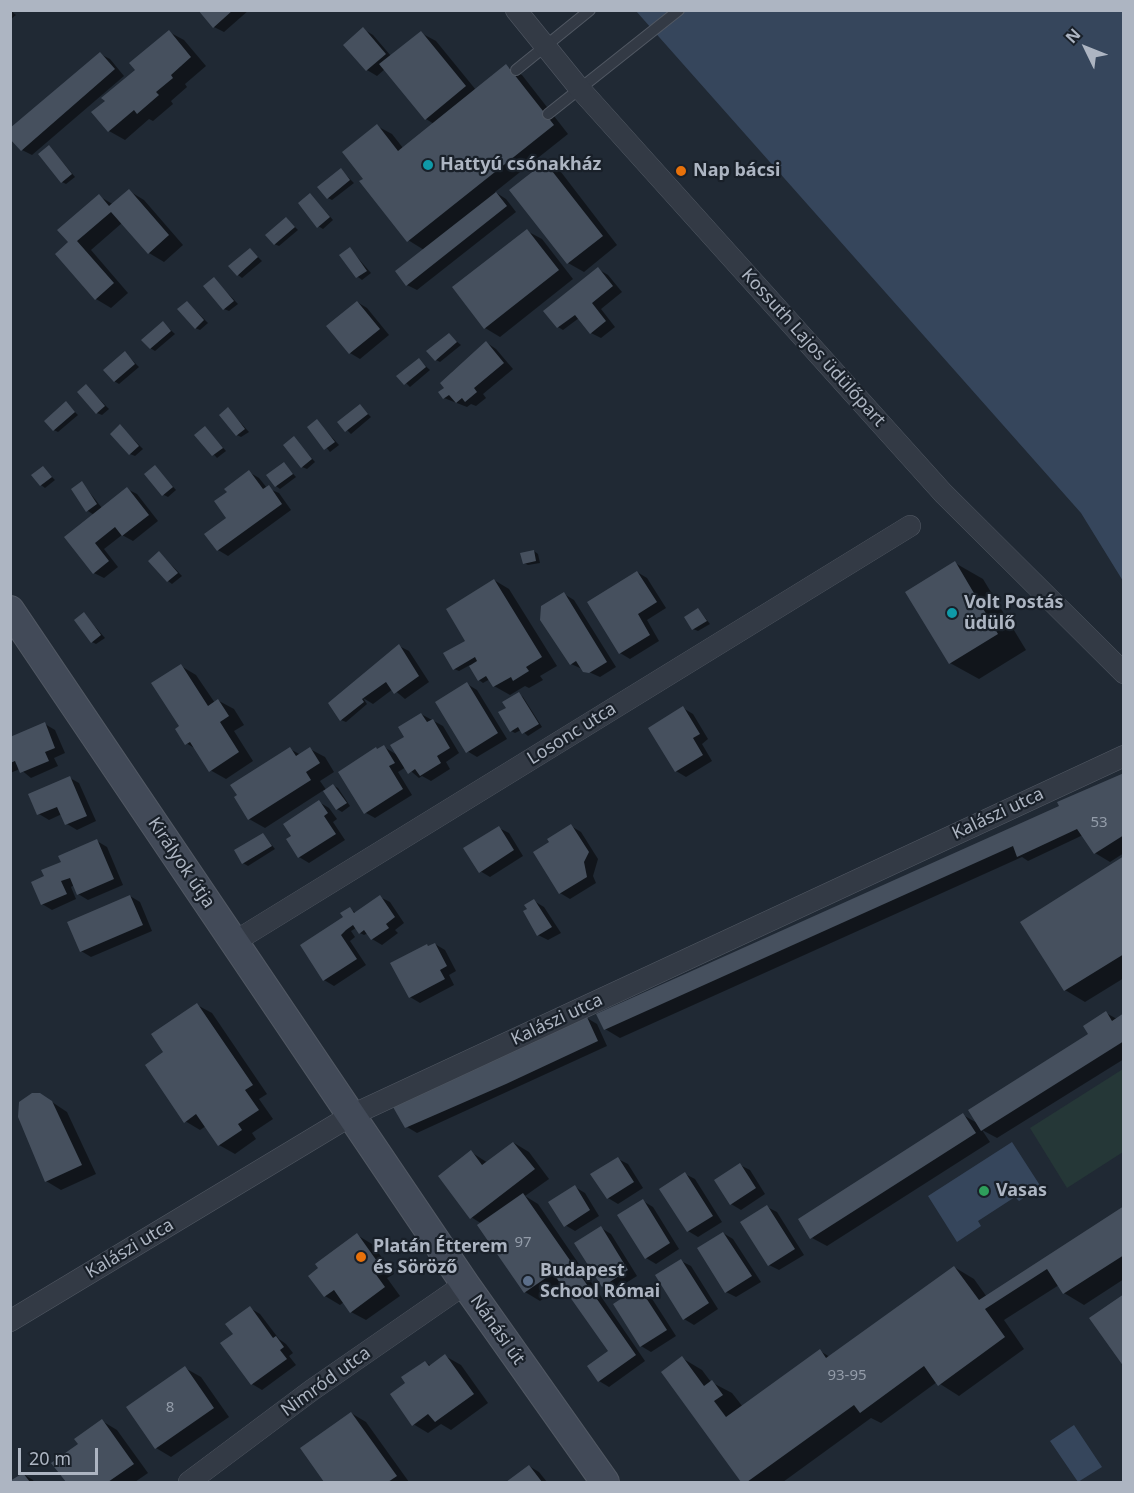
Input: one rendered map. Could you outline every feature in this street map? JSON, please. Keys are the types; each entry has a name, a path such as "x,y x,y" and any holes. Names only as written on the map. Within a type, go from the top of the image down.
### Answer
{"street":[{"name":"Kossuth Lajos üdülőpart","path":"516,10 580,89 943,493 1124,673"},
{"name":"Losonc utca","path":"234,942 910,526"},
{"name":"Királyok útja","path":"10,610 352,1115"},
{"name":"Kalászi utca","path":"10,1321 352,1115 1124,756"},
{"name":"Nánási út","path":"352,1115 465,1284 605,1482"},
{"name":"Nimród utca","path":"189,1482 312,1390 465,1284"}],"lane":[{"path":"516,70 590,10"},
{"path":"548,114 679,10"}],"shaded area":[{"path":"1123,1069 1123,1152 1067,1188 1030,1128"}],"water":[{"path":"636,11 1123,11 1123,581 1081,513"},
{"name":"Vasas","path":"1012,1142 1041,1187 1019,1201 1015,1197 978,1221 981,1226 957,1242 928,1196"},
{"path":"1074,1425 1102,1467 1078,1482 1050,1441"}],"building":[{"path":"198,10 233,10 213,28"},
{"path":"363,27 386,54 366,71 343,45"},
{"path":"169,30 191,57 171,75 173,78 156,92 159,95 137,114 134,110 108,132 91,112 105,101 101,98 135,70 129,63"},
{"path":"421,31 466,86 425,120 379,64"},
{"path":"100,52 115,69 21,151 10,139 10,128"},
{"name":"Hattyú csónakház","path":"506,64 554,125 407,242 359,181 363,179 342,152 377,124 398,151"},
{"path":"49,145 72,174 61,183 38,154"},
{"path":"545,162 603,236 567,264 509,190"},
{"path":"341,168 350,180 327,199 317,187"},
{"path":"129,189 169,235 148,254 111,212 77,241 114,283 95,300 55,254 68,242 57,230 99,194 109,206"},
{"path":"496,192 507,206 406,286 395,271"},
{"path":"310,193 330,217 317,228 298,203"},
{"path":"286,217 295,227 274,245 265,235"},
{"path":"527,229 559,270 484,329 452,287"},
{"path":"350,247 367,271 356,278 339,255"},
{"path":"250,248 258,257 237,276 228,266"},
{"path":"598,267 613,286 592,303 606,321 590,334 575,315 557,328 543,311"},
{"path":"214,277 234,301 223,310 203,286"},
{"path":"187,301 204,320 195,329 177,309"},
{"path":"357,301 380,329 349,354 326,326"},
{"path":"163,321 171,331 150,349 141,340"},
{"path":"449,333 457,342 435,361 426,351"},
{"path":"486,341 504,363 474,388 477,392 465,402 462,398 456,403 449,395 443,399 438,392 444,388 440,383"},
{"path":"125,351 135,364 114,382 103,370"},
{"path":"419,358 426,367 404,385 396,376"},
{"path":"86,384 105,406 96,414 77,392"},
{"path":"66,401 75,412 53,431 44,421"},
{"path":"360,404 368,414 345,432 337,422"},
{"path":"228,407 245,429 236,436 219,415"},
{"path":"317,419 335,442 324,450 307,427"},
{"path":"120,424 139,446 129,455 110,434"},
{"path":"205,426 223,448 212,456 194,435"},
{"path":"294,436 312,459 301,468 283,445"},
{"path":"284,462 293,474 275,487 266,475"},
{"path":"155,465 173,487 162,496 144,474"},
{"path":"43,466 52,477 40,486 31,475"},
{"path":"249,470 263,489 269,485 282,504 217,551 204,534 226,518 214,501 227,492 224,489"},
{"path":"82,481 97,504 86,512 71,489"},
{"path":"127,487 149,515 122,536 115,527 95,543 109,561 93,574 64,537"},
{"path":"534,550 536,561 523,564 520,553"},
{"path":"159,551 178,573 167,582 148,561"},
{"name":"Volt Postás üdülő","path":"955,561 998,634 949,664 905,592"},
{"path":"637,571 657,602 638,614 650,635 619,654 587,602"},
{"path":"494,579 542,657 526,667 529,671 513,681 511,677 493,687 486,676 478,681 469,666 477,661 475,657 453,670 443,653 465,641 446,609"},
{"path":"564,592 607,662 589,673 583,672 576,661 570,665 540,620 541,606"},
{"path":"698,608 707,621 692,630 684,617"},
{"path":"84,612 101,635 91,643 74,620"},
{"path":"399,644 419,676 394,694 386,682 362,699 364,702 340,721 328,703"},
{"path":"181,664 208,706 218,699 229,716 220,722 239,752 209,772 190,742 185,745 175,729 179,726 151,683"},
{"path":"467,682 498,733 466,753 435,702"},
{"path":"519,692 539,724 522,734 518,727 510,732 498,712 506,708 502,702"},
{"path":"683,706 700,734 693,738 703,755 675,772 648,728"},
{"path":"421,713 427,722 433,719 450,748 437,756 441,763 420,776 415,769 408,774 390,745 404,737 398,727"},
{"path":"45,722 55,748 45,752 49,761 20,773 15,761 10,763 10,737"},
{"path":"384,745 395,763 389,766 403,789 364,814 338,772 376,747 377,749"},
{"path":"290,747 296,756 310,747 320,763 306,772 311,780 248,820 234,797 237,795 230,785"},
{"path":"1124,773 1124,835 1094,854 1077,829 1017,857 1013,846 604,1030 596,1014 1059,806 1057,802"},
{"path":"70,776 87,816 65,825 57,807 37,815 28,794"},
{"path":"333,784 347,803 336,810 323,791"},
{"path":"319,800 328,813 324,816 336,834 298,858 286,839 291,836 283,824"},
{"path":"571,824 589,852 584,862 587,877 559,894 533,852 549,842 547,839"},
{"path":"499,826 514,850 479,873 463,848"},
{"path":"263,833 272,846 242,864 234,850"},
{"path":"97,839 114,879 77,895 70,878 61,881 67,894 41,905 31,882 44,876 41,870 61,862 58,856"},
{"path":"1124,856 1124,954 1064,991 1020,922"},
{"path":"130,895 143,925 80,952 67,922"},
{"path":"380,895 395,917 386,924 389,928 371,940 364,930 359,934 353,925 346,930 341,935 357,959 323,981 300,945 343,917 340,913 350,907 354,913"},
{"path":"534,899 552,927 537,936 523,911 527,909 524,905"},
{"path":"435,943 447,966 440,970 445,979 409,998 390,963 427,944 428,946"},
{"path":"197,1003 253,1085 245,1090 259,1110 238,1124 242,1130 218,1146 196,1114 184,1123 145,1065 163,1052 151,1034"},
{"path":"1106,1011 1112,1021 1124,1013 1124,1041 981,1131 968,1110 1088,1034 1083,1026"},
{"path":"587,1017 598,1041 506,1084 405,1128 393,1107"},
{"path":"32,1093 40,1093 52,1101 82,1165 45,1182 18,1117 19,1102"},
{"path":"963,1113 976,1133 810,1239 798,1219"},
{"path":"513,1142 535,1169 470,1219 438,1176 471,1150 482,1165"},
{"path":"618,1157 634,1182 607,1199 590,1174"},
{"path":"740,1163 756,1188 730,1205 714,1180"},
{"path":"685,1172 713,1216 687,1232 659,1189"},
{"path":"575,1185 590,1210 564,1227 548,1202"},
{"path":"523,1193 636,1355 598,1382 587,1366 608,1351 553,1273 524,1293 477,1225"},
{"path":"643,1199 670,1243 645,1259 617,1215"},
{"path":"767,1205 795,1249 768,1266 740,1222"},
{"path":"1124,1206 1124,1255 1063,1294 1047,1269 985,1309 1005,1337 938,1386 924,1366 860,1413 854,1405 747,1482 741,1482 661,1372 682,1356 704,1386 712,1380 723,1395 714,1401 726,1417 820,1349 826,1358 954,1266 979,1300"},
{"path":"601,1226 628,1270 602,1287 574,1243"},
{"path":"723,1232 752,1276 725,1293 697,1248"},
{"path":"357,1233 379,1264 372,1269 385,1287 350,1313 334,1290 324,1297 308,1276 318,1268 315,1264"},
{"path":"681,1259 709,1303 683,1320 655,1275"},
{"path":"639,1287 667,1330 640,1347 613,1304"},
{"path":"1124,1294 1124,1367 1089,1318"},
{"path":"250,1306 273,1338 276,1336 284,1347 280,1350 287,1359 251,1385 220,1343 233,1334 225,1324"},
{"path":"445,1354 474,1394 435,1422 428,1414 412,1426 390,1394 405,1383 401,1377 425,1361 429,1366"},
{"path":"185,1366 214,1408 155,1449 126,1407"},
{"path":"351,1412 397,1476 388,1482 324,1482 300,1448"},
{"path":"102,1419 134,1464 108,1482 66,1482 51,1463 78,1444 74,1439"},
{"path":"529,1465 542,1482 506,1482"},
{"path":"23,1473 30,1482 10,1482 10,1481"}],"place":[{"name":"Hattyú csónakház","path":"428,165"},
{"name":"Nap bácsi","path":"681,171"},
{"name":"Volt Postás üdülő","path":"952,613"},
{"name":"Vasas","path":"984,1191"},
{"name":"Platán Étterem és Söröző","path":"361,1257"},
{"name":"Budapest School Római","path":"528,1281"}]}
